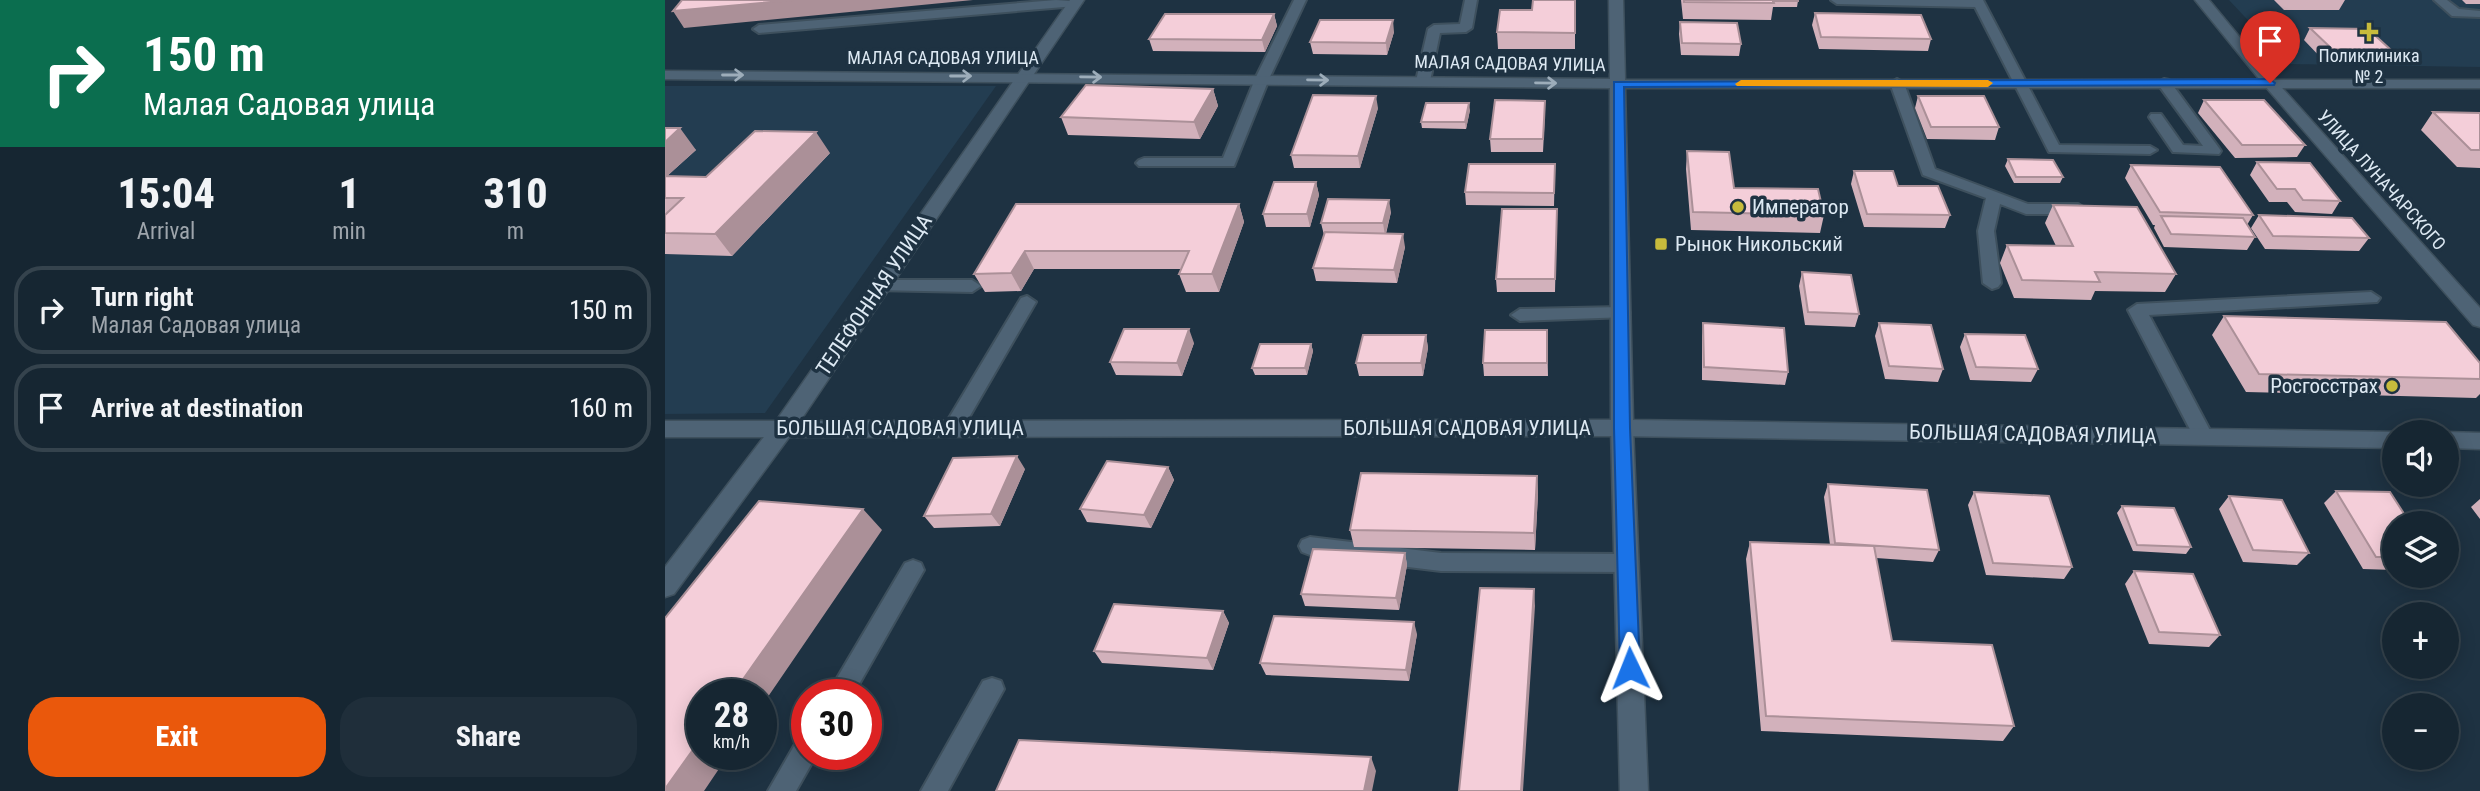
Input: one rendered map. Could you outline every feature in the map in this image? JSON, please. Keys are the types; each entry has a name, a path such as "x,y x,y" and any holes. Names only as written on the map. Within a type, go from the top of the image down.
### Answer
{"street":[{"path":"1616,0 1622,428 1634,791"},
{"name":"УЛИЦА ЛУНАЧАРСКОГО","path":"2201,0 2270,83 2480,320"},
{"name":"ТЕЛЕФОННАЯ УЛИЦА","path":"665,586 784,427 1076,1"},
{"name":"МАЛАЯ САДОВАЯ УЛИЦА","path":"665,75 1023,76 1618,84 2480,84"},
{"name":"БОЛЬШАЯ САДОВАЯ УЛИЦА","path":"665,429 1622,428 2382,440"},
{"path":"2459,440 2480,441"}],"lane":[{"path":"1144,163 1229,163 1262,79 1300,0"},
{"path":"1423,81 1434,29 1465,28 1471,0"},
{"path":"1837,0 1979,3 2054,149 2150,150"},
{"path":"2440,0 2456,13 2479,15"},
{"path":"759,29 1076,1"},
{"path":"1897,83 1928,172 2026,209 2092,209"},
{"path":"2156,117 2178,149 2214,151 2164,83"},
{"path":"1992,283 1986,231 1994,196"},
{"path":"880,286 972,286"},
{"path":"2203,436 2137,310 2371,298"},
{"path":"953,428 1027,302"},
{"path":"1520,315 1621,313"},
{"path":"1310,546 1441,562 1627,563"},
{"path":"848,679 913,570"},
{"path":"934,791 992,689"},
{"path":"781,791 794,770"}],"shaded area":[{"name":"Поликлиника № 2","path":"2229,0 2480,0 2480,67 2289,64"},
{"path":"665,86 996,86 765,413 665,414"}],"building":[{"path":"682,0 793,0 673,11"},
{"path":"1533,0 1575,0 1575,33 1497,32 1500,10 1532,10"},
{"path":"1773,0 1774,3 1684,2"},
{"path":"1815,13 1921,15 1931,39 1821,37"},
{"path":"1165,14 1274,14 1262,40 1149,39"},
{"path":"1320,20 1393,20 1386,43 1310,42"},
{"path":"1680,22 1737,23 1741,44 1682,43"},
{"path":"2310,28 2368,29 2391,50 2332,49"},
{"path":"1086,85 1213,89 1194,122 1061,117"},
{"path":"1313,95 1376,96 1358,156 1291,155"},
{"path":"1918,96 1984,96 1999,127 1931,127"},
{"path":"1495,100 1545,101 1543,139 1490,139"},
{"path":"2204,100 2264,100 2305,145 2242,145"},
{"path":"1426,103 1469,103 1465,122 1421,122"},
{"path":"2433,112 2480,113 2480,150 2471,150"},
{"path":"665,128 680,128 665,142"},
{"path":"755,131 816,132 715,234 665,233 665,215 683,198 665,198 665,176 706,177"},
{"path":"1687,151 1729,152 1734,188 1818,189 1824,215 1693,212"},
{"path":"2008,159 2053,160 2063,177 2016,177"},
{"path":"2257,162 2310,163 2340,201 2303,200 2295,189 2277,189"},
{"path":"1469,164 1555,164 1554,193 1465,192"},
{"path":"2131,165 2220,167 2253,215 2160,212"},
{"path":"1854,171 1893,171 1898,186 1938,186 1950,215 1867,214"},
{"path":"1274,182 1316,182 1307,214 1263,214"},
{"path":"1328,199 1389,200 1383,223 1321,223"},
{"path":"1016,204 1239,204 1212,274 1179,274 1189,251 1025,251 1011,273 974,274"},
{"path":"2053,205 2137,207 2176,274 2095,272 2100,282 2022,280 2007,245 2073,246"},
{"path":"1502,209 1557,209 1555,279 1496,279"},
{"path":"2259,215 2352,218 2369,238 2273,236"},
{"path":"2161,216 2243,218 2255,237 2171,234"},
{"path":"1325,232 1403,234 1394,270 1313,268"},
{"path":"1802,272 1851,275 1859,314 1808,312"},
{"path":"2224,316 2446,322 2480,363 2480,379 2259,374"},
{"path":"1703,323 1784,328 1788,372 1704,367"},
{"path":"1879,323 1931,325 1943,369 1889,366"},
{"path":"1124,329 1189,329 1177,363 1110,362"},
{"path":"1485,330 1547,330 1547,363 1483,363"},
{"path":"1965,334 2025,335 2038,369 1976,367"},
{"path":"1363,335 1426,335 1421,363 1356,363"},
{"path":"1260,344 1311,344 1305,368 1252,368"},
{"path":"1017,456 991,514 924,516 953,458"},
{"path":"1107,461 1168,467 1144,515 1080,509"},
{"path":"1361,473 1537,476 1534,533 1350,530"},
{"path":"1828,484 1927,490 1939,550 1835,543"},
{"path":"2336,491 2382,492 2382,497 2393,497 2402,511 2382,511 2382,557 2376,557"},
{"path":"1974,492 2049,496 2072,567 1993,563"},
{"path":"2229,496 2282,500 2309,553 2253,550"},
{"path":"759,501 863,509 743,679 686,679 686,759 665,789 665,618"},
{"path":"2122,506 2174,508 2191,547 2137,545"},
{"path":"1750,542 1874,546 1892,641 1992,645 2014,726 1766,716"},
{"path":"1313,549 1405,553 1396,598 1301,594"},
{"path":"2134,571 2193,574 2220,635 2159,632"},
{"path":"1480,588 1534,589 1521,791 1459,791"},
{"path":"1114,604 1223,611 1207,658 1094,651"},
{"path":"1274,616 1414,622 1406,670 1260,663"},
{"path":"1019,740 1371,757 1364,791 996,791"}],"slow traffic":[{"path":"1741,84 1988,83"}],"place":[{"name":"Поликлиника № 2","path":"2369,32"},
{"name":"Император","path":"1738,207"},
{"name":"Рынок Никольский","path":"1661,244"},
{"name":"Росгосстрах","path":"2392,386"}],"route":[{"path":"1630,668 1622,428 1618,84 2270,83"}]}
